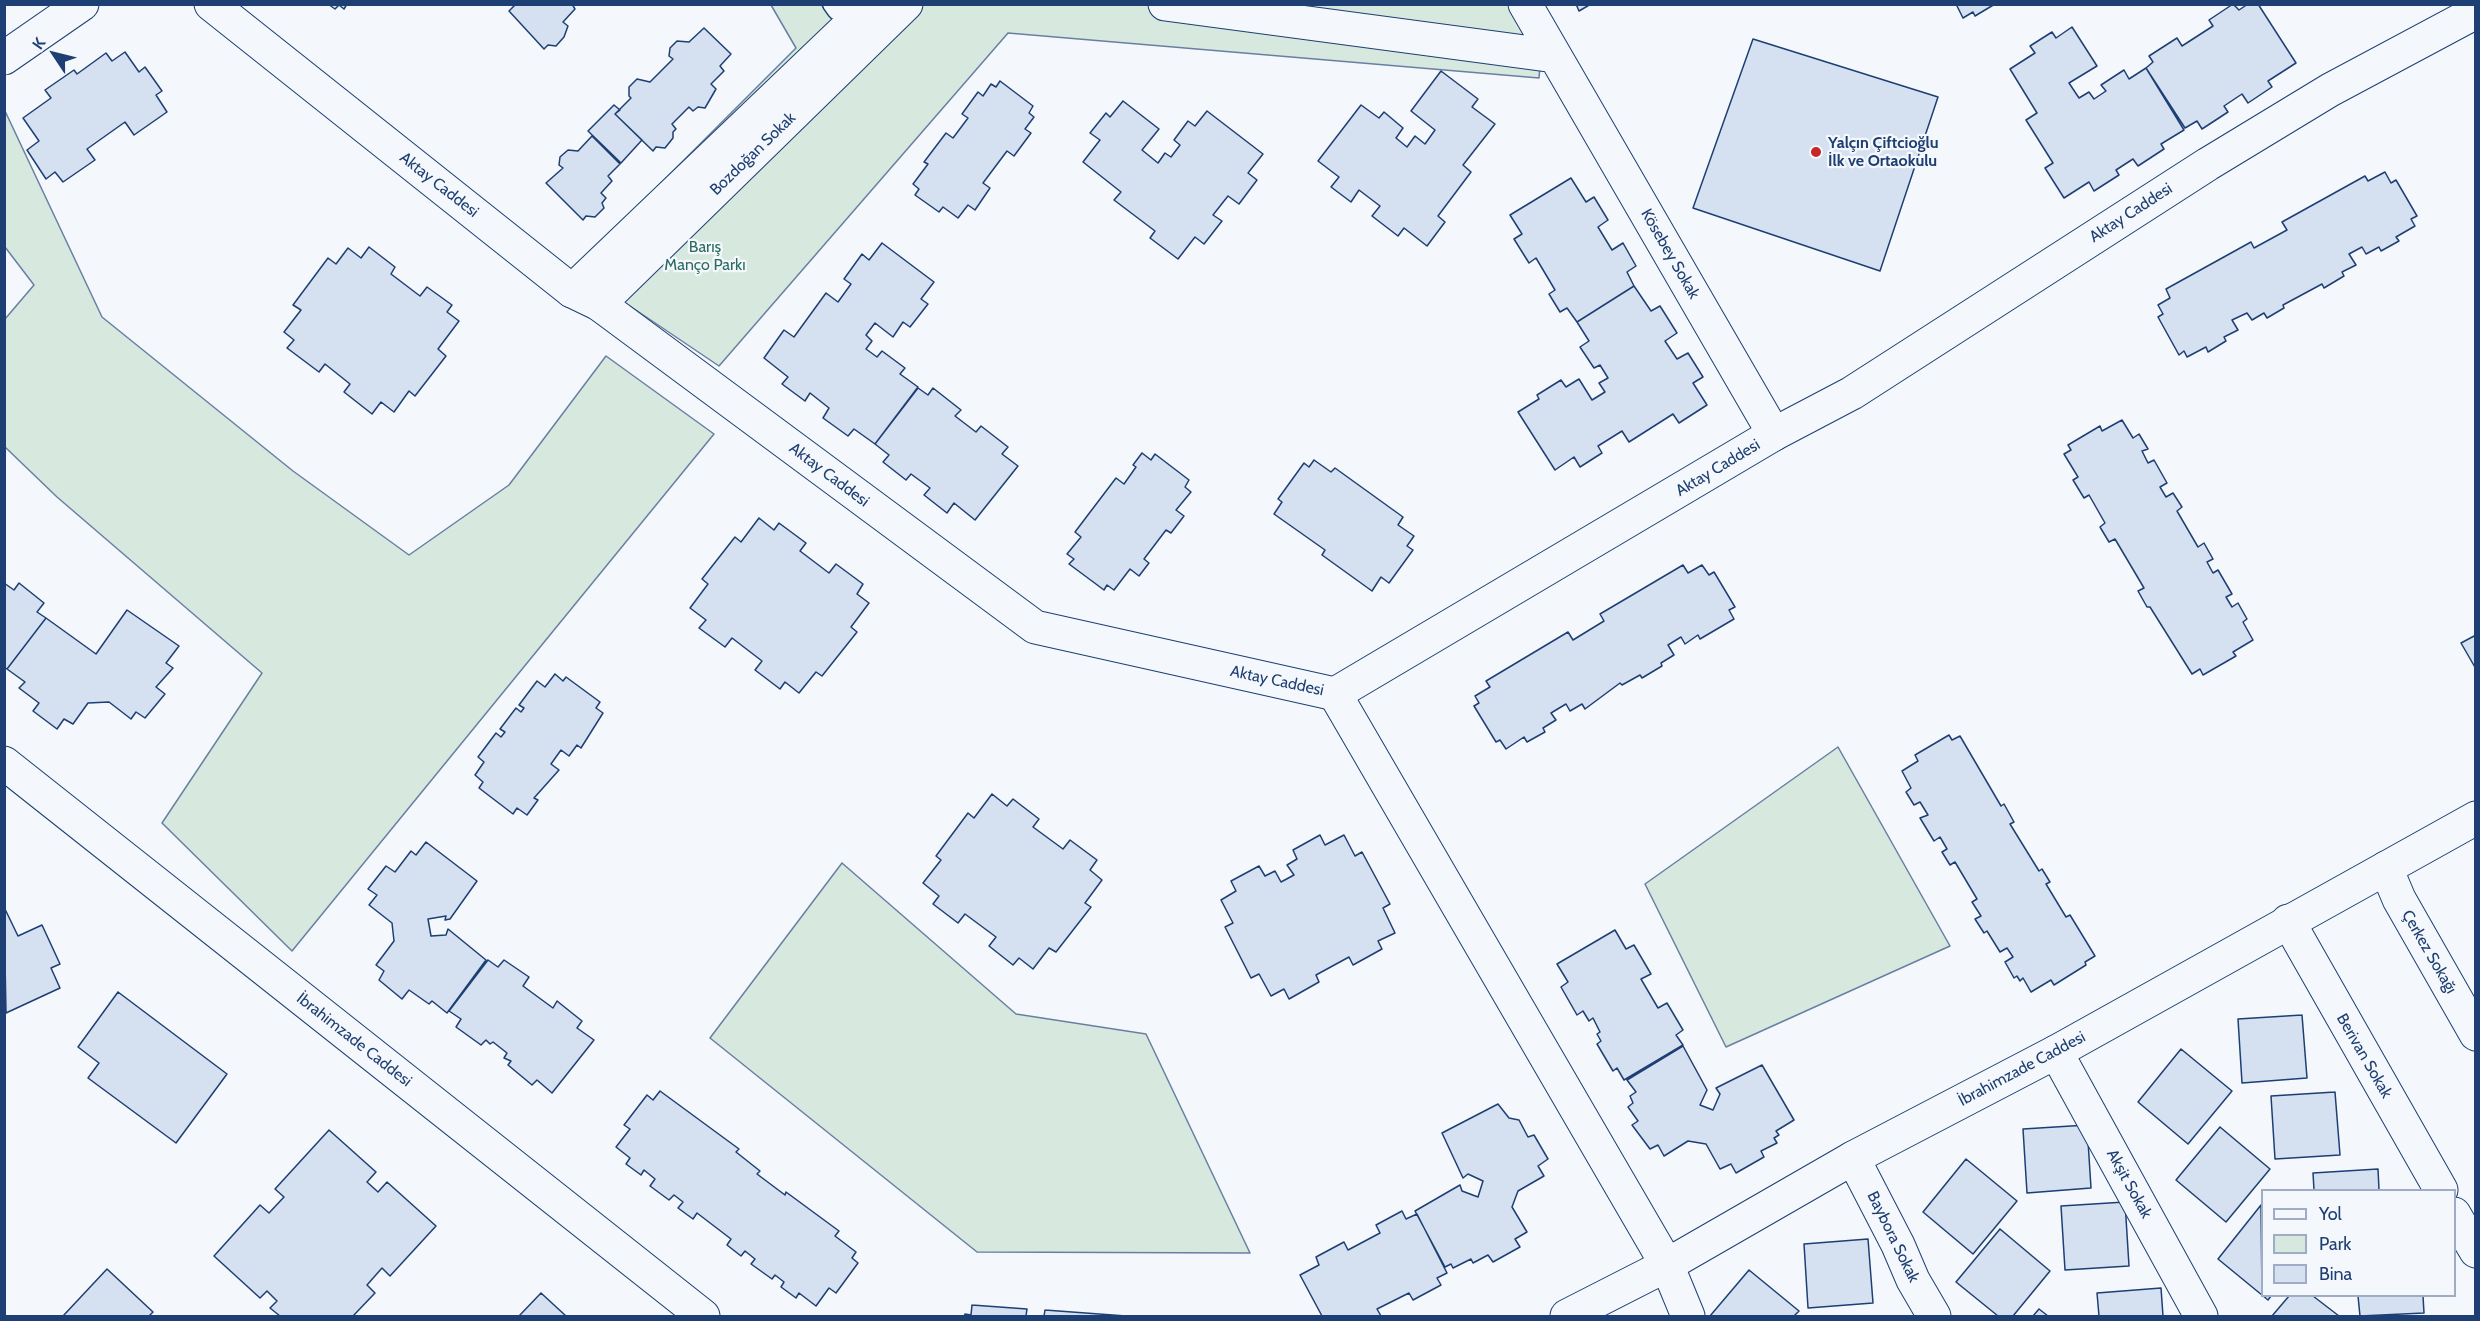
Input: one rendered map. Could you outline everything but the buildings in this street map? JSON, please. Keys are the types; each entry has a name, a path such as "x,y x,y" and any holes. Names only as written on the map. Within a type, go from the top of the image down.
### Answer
{"main road":[{"path":"4,58 82,4"},
{"name":"Aktay Caddesi","path":"211,4 586,297 1035,627 1335,693 1774,434 1852,393 2208,164 2330,90 2475,12"},
{"path":"586,297 872,4"},
{"name":"Bozdoğan Sokak","path":"586,297 906,4"},
{"path":"1165,4 1561,65"},
{"name":"Kösebey Sokak","path":"1525,4 1774,434"},
{"path":"1335,693 1667,1265 1688,1317"},
{"name":"İbrahimzade Caddesi","path":"4,763 703,1317"},
{"name":"İbrahimzade Caddesi","path":"1567,1317 1667,1265 1852,1158 2056,1052 2475,818"},
{"name":"Çerkez Sokağı","path":"2386,868 2399,899 2475,1034"},
{"name":"Berivan Sokak","path":"2288,921 2440,1189"},
{"name":"Akşit Sokak","path":"2056,1052 2201,1317"},
{"name":"Baybora Sokak","path":"1852,1158 1934,1317"},
{"path":"2456,1218 2475,1251"}],"lane":[{"path":"831,4 836,11 842,4"}],"green space":[{"name":"Barış Manço Parkı","path":"771,5 1545,5 1539,78 1008,33 719,366 575,269 796,48"},
{"path":"5,111 102,317 293,471 409,555 509,485 606,356 714,434 292,951 162,823 262,673 57,497 5,447 5,319 34,285 5,247"},
{"path":"1838,747 1950,946 1726,1047 1645,884"},
{"path":"842,863 1016,1014 1146,1034 1250,1253 977,1252 710,1038"}],"place":[{"name":"Yalçın Çiftcioğlu İlk ve Ortaokulu","path":"1816,152"}]}
